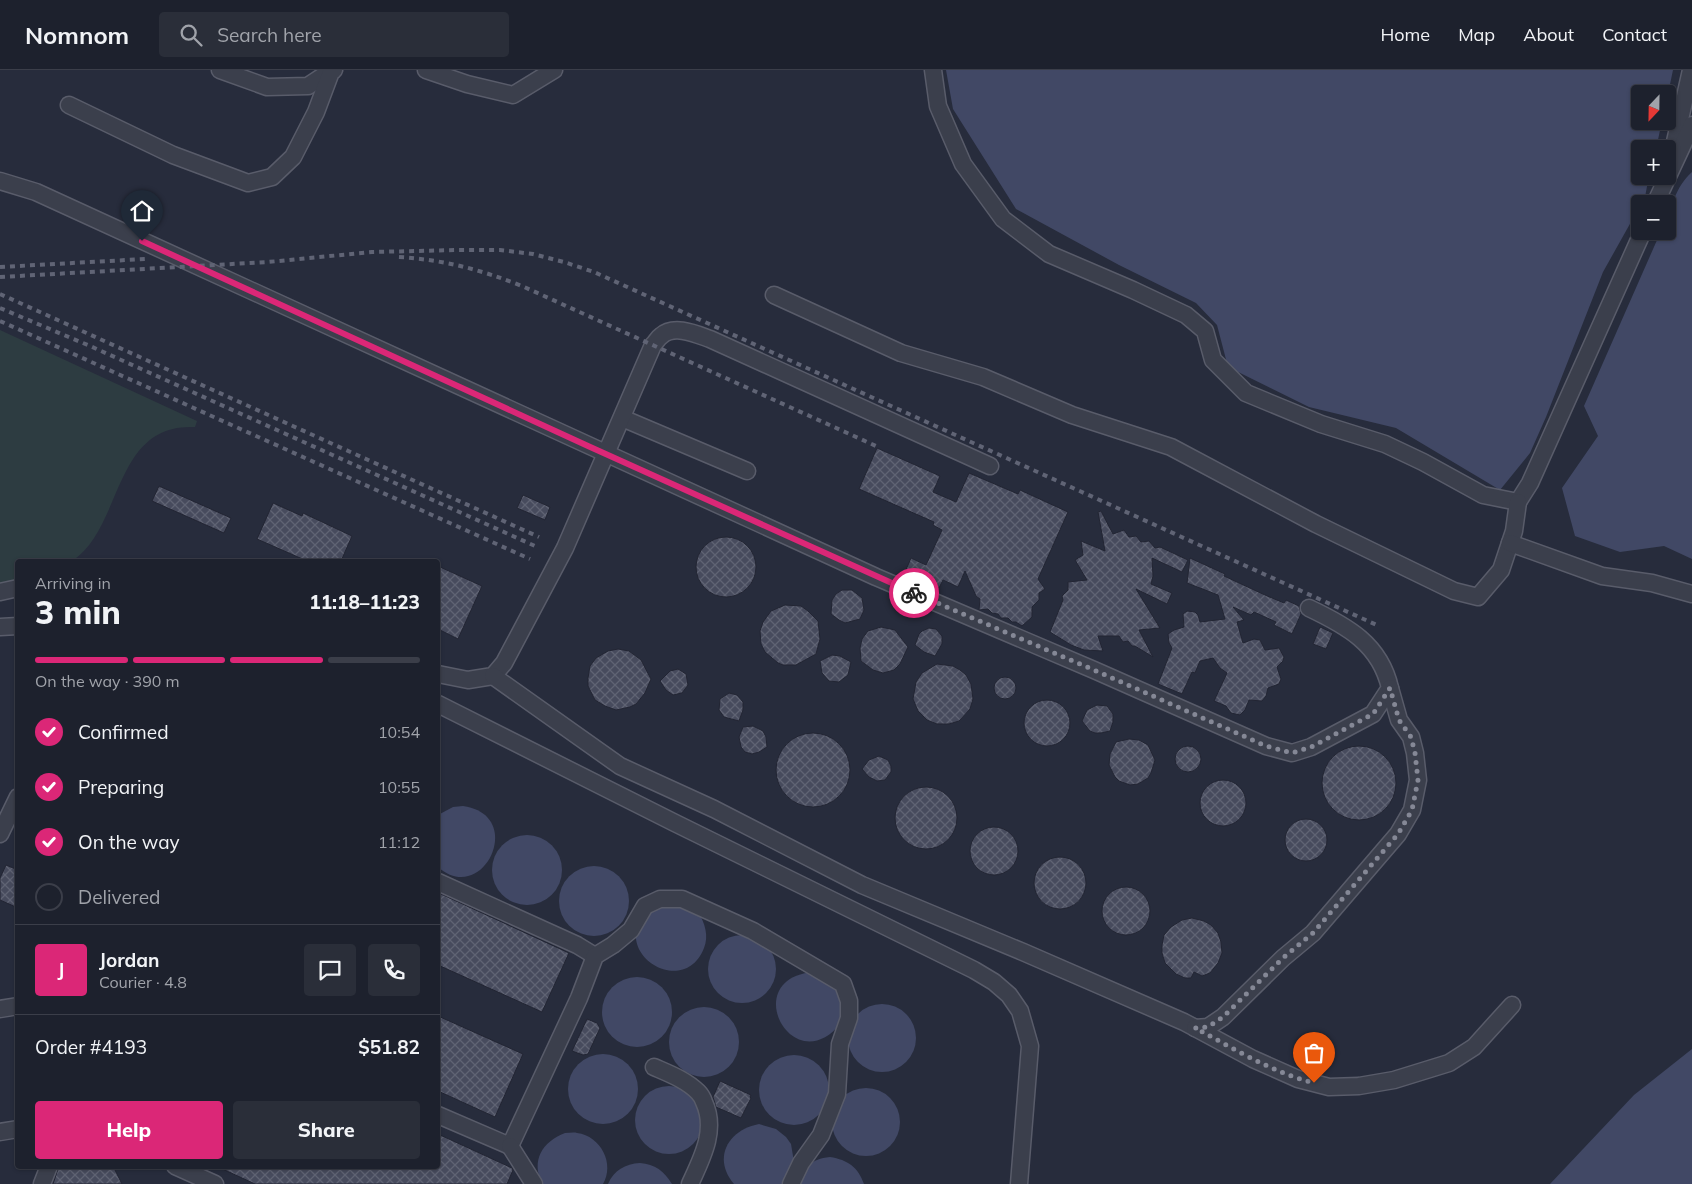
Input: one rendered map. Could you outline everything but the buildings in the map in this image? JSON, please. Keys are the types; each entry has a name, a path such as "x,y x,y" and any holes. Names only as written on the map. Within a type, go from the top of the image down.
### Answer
{"lane":[{"path":"220,70 267,87 308,86 332,70"},
{"path":"69,105 173,155 248,183 272,177 293,157 316,112 332,70"},
{"path":"426,70 467,84 513,95 554,70"},
{"path":"933,70 938,106 963,164 1003,219 1049,254 1186,315 1205,331 1213,360 1246,393 1321,424 1385,444 1423,462 1483,495 1518,502"},
{"path":"1675,140 1691,70"},
{"path":"1676,158 1692,125"},
{"path":"0,181 36,192 876,577 1266,746 1292,753 1311,747 1373,714 1390,688"},
{"path":"774,295 901,353 983,377 1072,415 1171,447 1316,524 1454,591 1478,597 1501,570 1514,531 1518,502 1530,483 1639,240"},
{"path":"440,674 468,680 493,676 504,663 566,548 653,345 662,334 672,331 687,331 710,339 990,466"},
{"path":"622,418 747,471"},
{"path":"1510,543 1602,576 1652,583 1692,594"},
{"path":"0,592 15,589"},
{"path":"1195,1028 1208,1027 1223,1017 1283,958 1313,933 1398,834 1412,810 1418,780 1415,753 1411,737 1399,720 1386,672 1375,654 1361,638 1334,619 1309,608"},
{"path":"0,626 15,626"},
{"path":"493,676 620,766 714,809 862,885 1023,952 1195,1028 1252,1059 1298,1079 1329,1087 1359,1086 1394,1080 1449,1064 1474,1047 1512,1005"},
{"path":"440,705 684,828 974,970 994,982 1009,995 1020,1011 1030,1046 1019,1184"},
{"path":"0,834 15,803"},
{"path":"440,883 577,945 595,956"},
{"path":"510,1146 579,998 595,956 613,945 631,930 645,906 660,899 682,899 753,931 843,984 849,1001 849,1018 840,1044 837,1094 821,1135 800,1163 791,1184"},
{"path":"0,1009 15,1006"},
{"path":"654,1067 682,1080 700,1094 707,1108 710,1126 705,1147 690,1184"},
{"path":"440,1116 510,1146 534,1184"},
{"path":"0,1132 15,1130"},
{"path":"42,1184 48,1169"},
{"path":"182,1169 215,1184"}],"shaded area":[{"path":"0,330 197,421 195,427 168,430 148,441 133,459 101,525 89,545 74,559 15,559 15,580 0,584"}],"water":[{"path":"946,70 1673,70 1670,85 1631,85 1631,130 1660,130 1658,140 1631,140 1631,185 1647,185 1645,195 1631,195 1631,222 1603,272 1546,417 1530,453 1500,490 1396,428 1309,407 1228,367 1217,325 1196,303 1119,265 1016,209 953,109"},
{"path":"1692,172 1692,559 1664,546 1620,552 1575,536 1562,488 1598,436 1584,406 1657,240 1676,240 1676,195"},
{"path":"463,806 482,813 492,825 495,840 491,855 483,868 470,876 455,876 440,868 440,814 453,807"},
{"path":"527,835 540,838 552,845 559,857 562,870 559,883 552,895 540,902 527,905 514,902 502,895 495,883 492,870 495,857 502,845 514,838"},
{"path":"594,866 607,869 619,876 626,888 629,901 626,914 619,926 607,933 594,936 581,933 569,926 562,914 559,901 562,888 569,876 581,869"},
{"path":"663,902 698,912 703,921 706,934 704,948 694,963 682,970 668,970 654,965 644,956 637,944 637,930 644,915 650,909"},
{"path":"735,935 749,935 761,940 771,950 776,962 776,976 771,988 761,998 749,1003 735,1003 723,998 713,988 708,976 708,962 713,950 723,940"},
{"path":"814,972 842,991 841,1023 823,1038 806,1041 791,1035 781,1022 776,1007 779,991 791,978"},
{"path":"637,977 650,980 662,987 669,999 672,1012 669,1025 662,1037 650,1044 637,1047 624,1044 612,1037 605,1025 602,1012 605,999 612,987 624,980"},
{"path":"875,1004 889,1004 901,1009 911,1019 916,1031 916,1045 911,1057 901,1067 889,1072 875,1072 863,1067 853,1057 848,1045 848,1031 853,1019 863,1009"},
{"path":"704,1007 717,1010 729,1017 736,1029 739,1042 736,1055 729,1067 717,1074 704,1077 691,1074 679,1067 672,1055 669,1042 672,1029 679,1017 691,1010"},
{"path":"1692,1049 1692,1184 1550,1184 1634,1095"},
{"path":"603,1054 616,1057 628,1064 635,1076 638,1089 635,1102 628,1114 616,1121 603,1124 590,1121 578,1114 571,1102 568,1089 571,1076 578,1064 590,1057"},
{"path":"794,1055 807,1058 819,1065 826,1077 829,1090 826,1103 819,1115 807,1122 794,1125 781,1122 769,1115 762,1103 759,1090 762,1077 769,1065 781,1058"},
{"path":"662,1086 676,1086 688,1091 698,1101 703,1113 703,1127 698,1139 688,1149 676,1154 662,1154 650,1149 640,1139 635,1127 635,1113 640,1101 650,1091"},
{"path":"873,1088 885,1094 894,1103 900,1115 898,1135 890,1146 873,1156 859,1156 842,1146 834,1135 832,1115 842,1098 853,1090"},
{"path":"759,1124 776,1129 786,1137 791,1144 794,1162 783,1184 734,1184 727,1174 724,1164 727,1146 739,1132"},
{"path":"565,1133 586,1135 599,1145 604,1152 607,1168 603,1184 542,1184 538,1167 541,1153 550,1141"},
{"path":"830,1157 851,1165 859,1173 864,1184 797,1184 809,1165 823,1158"},
{"path":"640,1163 659,1169 672,1184 608,1184 617,1171"}],"railway":[{"path":"0,277 268,262 372,252 500,250 533,254 594,272 1379,626"},
{"path":"399,257 431,260 461,266 522,286 876,446"},
{"path":"0,267 145,259"},
{"path":"0,294 539,537"},
{"path":"0,308 90,346 535,546"},
{"path":"0,321 530,559"}],"way so far":[{"path":"914,593 1266,746 1292,753 1311,747 1373,714 1390,688 1399,720 1411,737 1415,753 1418,780 1412,810 1398,834 1313,933 1283,958 1223,1017 1208,1027 1195,1028 1252,1059 1298,1079 1314,1083"}],"route":[{"path":"142,241 914,593"}]}
